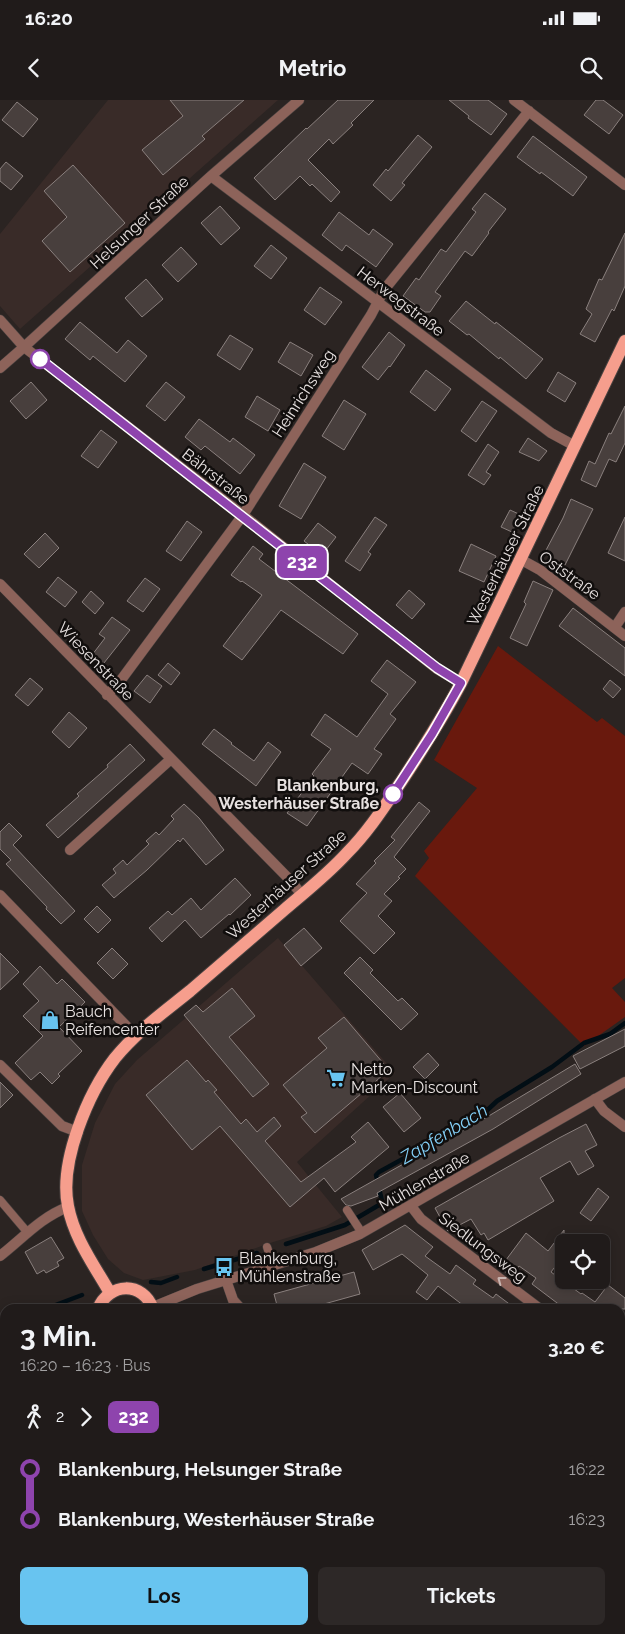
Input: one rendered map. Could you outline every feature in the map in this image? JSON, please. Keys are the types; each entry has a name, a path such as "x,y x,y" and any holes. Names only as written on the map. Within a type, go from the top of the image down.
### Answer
{"main road":[{"name":"Westerhäuser Straße","path":"110,1293 86,1254 74,1229 66,1193 70,1158 89,1100 115,1058 136,1036 302,895 348,852 374,821 432,734 461,683 625,341"},
{"path":"101,1304 110,1293 122,1288 135,1290 146,1296 151,1304"}],"street":[{"name":"Helsunger Straße","path":"0,368 211,176 299,100"},
{"path":"514,100 625,185"},
{"name":"Heinrichsweg","path":"107,695 121,680 242,516 371,315 384,290 529,111"},
{"name":"Herwegstraße","path":"211,176 551,433 575,446"},
{"name":"Bährstraße","path":"0,320 24,347 437,668 461,683"},
{"name":"Oststraße","path":"520,559 540,570 625,636"},
{"name":"Wiesenstraße","path":"0,584 290,880 302,895"},
{"path":"615,628 625,612"},
{"path":"70,850 171,758"},
{"path":"0,895 136,1036"},
{"path":"0,1066 62,1126 78,1132"},
{"name":"Mühlenstraße","path":"161,1304 182,1294 316,1252 362,1233 625,1082"},
{"path":"596,1098 604,1111 625,1127"},
{"name":"Siedlungsweg","path":"410,1206 420,1219 533,1304"},
{"path":"0,1256 51,1215 68,1207"},
{"path":"226,1280 233,1300 237,1304"}],"lane":[{"path":"0,1200 28,1233"},
{"path":"347,1210 362,1233"},
{"path":"267,1247 273,1265"}],"shaded area":[{"path":"108,100 278,100 20,329 0,306 0,234"},
{"path":"498,646 597,722 602,718 625,736 625,978 612,988 625,1002 625,1017 584,1046 415,876 429,858 424,851 477,788 434,760"},
{"path":"278,938 395,1073 297,1162 342,1217 326,1226 270,1243 195,1270 143,1280 124,1273 108,1259 93,1235 82,1211 82,1165 95,1123 115,1084 137,1060"}],"building":[{"path":"170,100 244,100 202,136 205,139 163,175 142,150 183,116"},
{"path":"338,100 374,100 351,123 353,125 333,144 329,139 308,160 340,192 331,202 312,184 310,186 300,176 275,200 254,178"},
{"path":"449,100 488,100 507,114 491,135 468,118 469,116"},
{"path":"596,100 603,100 623,115 609,134 584,115"},
{"path":"17,102 38,119 23,137 2,120"},
{"path":"418,135 432,147 402,183 405,185 391,201 373,185 386,169 388,171"},
{"path":"533,136 587,177 573,196 517,157"},
{"path":"6,162 23,176 11,190 0,181 0,169"},
{"path":"73,165 125,223 70,272 42,241 67,217 44,191"},
{"path":"485,193 506,209 472,256 465,251 435,292 441,296 430,312 425,312 403,296 416,278 419,280 441,249 446,252 476,212 472,209"},
{"path":"220,206 240,228 221,245 201,223"},
{"path":"339,212 369,235 373,229 393,244 376,267 346,245 342,251 322,235"},
{"path":"625,233 625,286 614,311 612,309 595,342 580,334 592,314 586,309 599,279 602,280"},
{"path":"271,245 287,258 271,279 254,266"},
{"path":"181,247 197,264 178,282 162,265"},
{"path":"146,279 163,299 142,317 125,298"},
{"path":"320,287 342,302 325,325 304,310"},
{"path":"466,301 543,359 526,379 500,357 499,359 469,334 467,335 449,321"},
{"path":"80,322 117,353 128,340 147,356 125,382 93,356 90,360 65,339"},
{"path":"389,332 405,345 390,367 378,380 362,367"},
{"path":"230,335 253,349 240,370 217,355"},
{"path":"290,342 313,355 301,376 278,362"},
{"path":"426,370 451,389 435,411 410,392"},
{"path":"558,372 576,383 565,402 547,391"},
{"path":"31,382 47,400 26,419 10,401"},
{"path":"166,382 185,397 165,421 146,406"},
{"path":"257,396 280,410 268,431 245,417"},
{"path":"344,400 366,414 344,450 322,436"},
{"path":"482,401 497,411 476,442 461,431"},
{"path":"625,406 625,443 616,462 609,459 596,487 581,480 589,461 595,464 609,433 611,434"},
{"path":"199,419 230,442 233,438 255,455 240,474 205,446 201,450 185,437"},
{"path":"101,430 117,442 98,468 81,456"},
{"path":"528,438 547,451 539,461 519,452"},
{"path":"488,444 499,452 486,472 491,475 484,485 468,475"},
{"path":"304,463 326,477 301,519 279,506"},
{"path":"571,499 593,509 565,565 544,554"},
{"path":"510,510 521,515 512,532 501,527"},
{"path":"375,517 387,525 368,552 371,554 360,571 345,561"},
{"path":"625,517 625,561 608,553"},
{"path":"187,521 202,532 181,561 166,551"},
{"path":"318,523 336,537 322,555 304,541"},
{"path":"45,533 59,548 39,568 24,554"},
{"path":"471,544 496,556 484,582 459,571"},
{"path":"253,546 263,554 259,559 358,634 343,654 281,610 242,660 223,646 262,595 231,575"},
{"path":"58,577 77,592 65,607 46,592"},
{"path":"145,578 160,589 143,612 127,601"},
{"path":"533,581 553,590 527,646 510,638 526,604 524,602"},
{"path":"409,590 425,604 412,619 396,605"},
{"path":"91,591 104,603 95,614 82,602"},
{"path":"573,608 625,648 625,676 559,626"},
{"path":"112,617 130,630 100,668 89,659 105,638 99,634"},
{"path":"387,660 416,682 390,714 396,719 374,749 382,754 368,774 352,763 307,826 287,813 331,749 311,735 325,714 357,737 388,694 371,681"},
{"path":"168,663 180,673 171,685 158,675"},
{"path":"147,675 162,686 150,703 134,691"},
{"path":"30,678 43,689 28,706 15,695"},
{"path":"610,680 621,689 613,698 603,689"},
{"path":"69,712 87,728 69,748 52,732"},
{"path":"214,729 254,761 268,742 281,752 256,786 202,744"},
{"path":"130,744 145,760 58,838 46,825 79,796 77,794 108,767 107,765"},
{"path":"419,802 430,811 394,857 406,869 384,894 392,901 378,916 395,933 374,954 340,921 367,893 356,884 376,863 374,861 395,840 391,837"},
{"path":"184,804 199,818 224,850 206,865 183,838 180,842 178,840 114,898 102,885 116,873 113,869 123,860 127,865 149,844 146,841 156,832 159,835 174,819 171,816"},
{"path":"9,823 22,836 13,845 75,911 61,924 6,864 11,860 0,849 0,832"},
{"path":"235,878 251,895 201,938 185,920 162,942 149,928 168,911 172,915 191,898 201,910"},
{"path":"97,906 111,920 98,933 84,919"},
{"path":"304,928 322,948 301,966 284,945"},
{"path":"112,948 128,964 113,979 97,963"},
{"path":"0,953 19,972 0,990"},
{"path":"360,957 373,970 370,973 398,1001 402,998 418,1014 401,1030 344,973"},
{"path":"40,966 57,984 62,979 85,1002 59,1027 82,1051 58,1074 60,1076 52,1084 40,1072 31,1080 15,1063 43,1036 23,1016 39,1001 23,984"},
{"path":"232,988 255,1016 229,1037 269,1084 253,1097 184,1015 196,1005 203,1012"},
{"name":"Netto Marken-Discount","path":"344,1017 389,1070 315,1133 301,1117 307,1113 283,1085 327,1048 318,1038"},
{"path":"625,1029 625,1046 580,1069 573,1056"},
{"path":"428,1053 439,1065 425,1079 413,1067"},
{"path":"187,1060 206,1082 208,1080 217,1090 214,1092 241,1124 246,1119 257,1132 274,1117 281,1126 265,1141 301,1182 356,1142 351,1137 368,1122 389,1147 335,1192 324,1178 290,1207 220,1126 192,1150 146,1095"},
{"path":"575,1064 581,1074 493,1129 377,1193 378,1196 351,1206 346,1205 341,1199 487,1117"},
{"path":"0,1082 13,1095 0,1108"},
{"path":"400,1093 421,1118 404,1132 383,1107"},
{"path":"586,1124 597,1145 585,1151 594,1166 578,1175 570,1161 540,1178 554,1201 488,1240 484,1233 481,1235 471,1219 447,1230 435,1208"},
{"path":"598,1188 609,1197 591,1221 580,1213"},
{"path":"405,1225 433,1247 425,1256 450,1274 456,1265 476,1280 473,1284 493,1298 496,1294 509,1304 461,1304 438,1286 427,1300 416,1292 428,1275 402,1254 373,1270 362,1250"},
{"path":"526,1233 548,1251 555,1242 555,1267 551,1272 555,1275 555,1289 574,1289 595,1302 605,1289 610,1289 610,1287 625,1298 625,1304 558,1304 532,1284 536,1278 519,1266 511,1276 500,1268"},
{"path":"51,1237 64,1258 57,1262 59,1266 46,1273 44,1270 37,1274 25,1252"},
{"path":"354,1272 360,1294 324,1304 277,1304 274,1294"}],"waterway":[{"name":"Zapfenbach","path":"286,1244 345,1225 379,1205 382,1201 376,1175 379,1172 481,1116 497,1101 552,1067 584,1043 610,1034 625,1023"},
{"name":"Zapfenbach","path":"204,1269 257,1253"},
{"name":"Zapfenbach","path":"151,1282 161,1283 177,1277"},
{"name":"Zapfenbach","path":"58,1304 82,1295"}],"bus line":[{"name":"232","path":"40,359 437,668 461,683 432,734 393,794"}],"place":[{"name":"Blankenburg, Westerhäuser Straße","path":"393,794"},
{"name":"Bauch Reifencenter","path":"50,1020"},
{"name":"Netto Marken-Discount","path":"336,1078"},
{"name":"Blankenburg, Mühlenstraße","path":"224,1267"}]}
